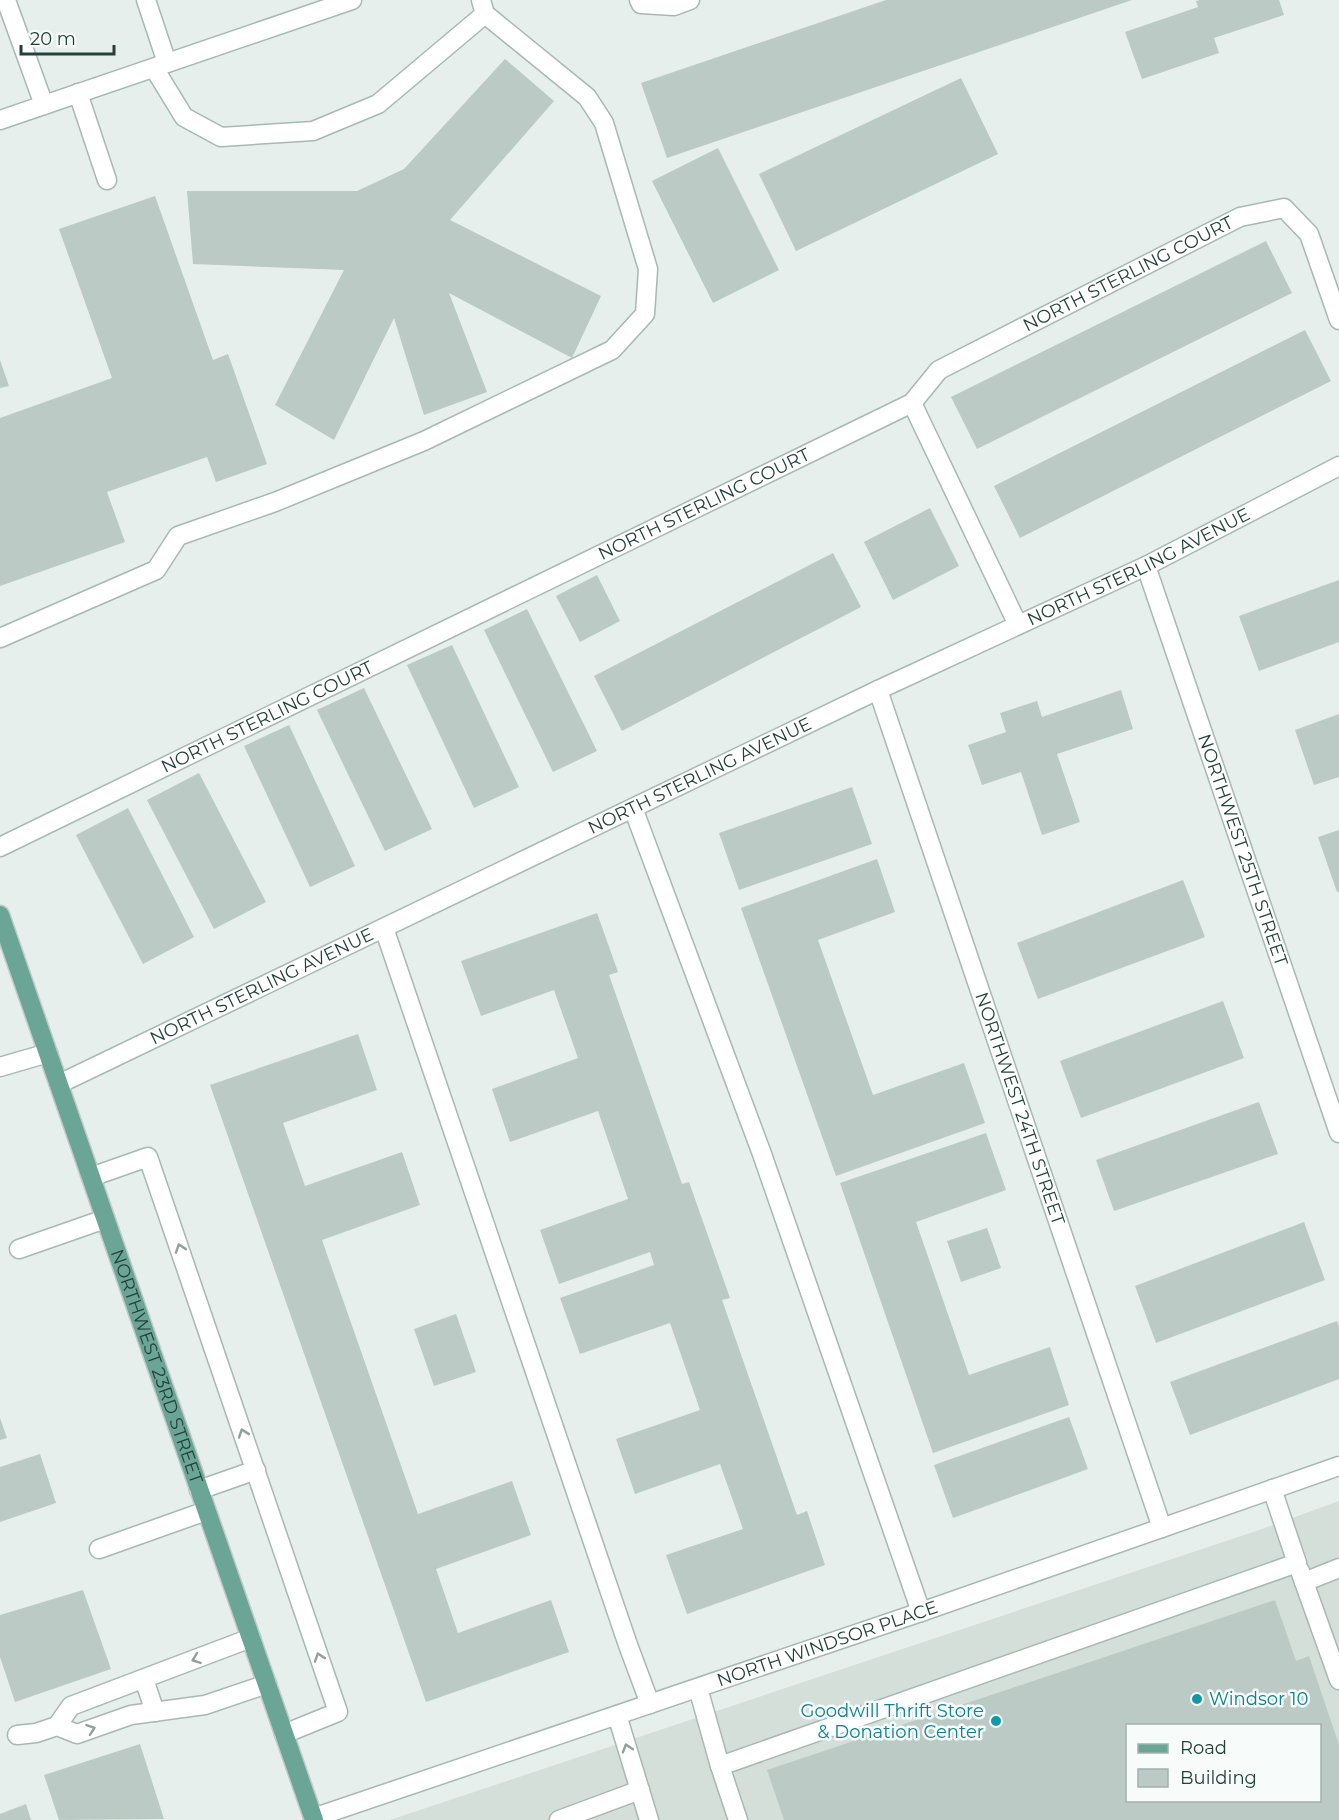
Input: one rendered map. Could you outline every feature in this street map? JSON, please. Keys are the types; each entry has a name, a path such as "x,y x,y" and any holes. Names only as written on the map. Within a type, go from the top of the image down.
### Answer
{"main road":[{"name":"NORTHWEST 23RD STREET","path":"0,915 313,1819"}],"street":[{"path":"6,0 44,105"},
{"path":"0,638 156,570 178,536 275,502 424,441 612,350 645,314 648,269 604,123 586,97 483,7 378,104 313,131 221,137 184,117 160,66 146,0"},
{"path":"0,120 352,0"},
{"path":"639,0 641,4 674,6 690,0"},
{"path":"78,93 107,180"},
{"name":"NORTH STERLING COURT","path":"0,847 912,403 939,370 1240,217 1284,208 1309,234 1339,320"},
{"path":"912,403 1018,625"},
{"name":"NORTH STERLING AVENUE","path":"59,1084 878,690 1146,566 1339,466"},
{"name":"NORTHWEST 25TH STREET","path":"1146,566 1339,1133"},
{"name":"NORTHWEST 24TH STREET","path":"878,690 1162,1528"},
{"path":"633,808 762,1154 921,1612"},
{"path":"384,928 650,1704"},
{"path":"0,1067 48,1053"},
{"path":"91,1177 148,1157 338,1712 284,1734"},
{"path":"19,1249 105,1219"},
{"name":"NORTH WINDSOR PLACE","path":"313,1819 921,1612 1339,1466"},
{"path":"199,1490 256,1470"},
{"path":"1272,1489 1339,1680"},
{"path":"99,1549 206,1511"},
{"path":"720,1766 1297,1563"},
{"path":"1304,1582 1339,1568"},
{"path":"57,1726 70,1706 251,1638"},
{"path":"144,1679 155,1712"},
{"path":"17,1735 57,1726 77,1734 131,1715 205,1705 267,1684"},
{"path":"698,1688 738,1820"},
{"path":"616,1715 649,1820"},
{"path":"559,1820 640,1790"}],"shaded area":[{"path":"1339,1501 1339,1820 390,1820 1262,1529"}],"building":[{"path":"886,0 1132,0 667,158 641,83"},
{"path":"1279,0 1284,15 1214,38 1219,53 1142,79 1125,32 1198,7 1196,1"},
{"path":"505,59 554,101 450,220 601,296 572,358 449,293 487,392 424,415 394,318 334,440 275,405 344,270 193,264 187,191 357,191 404,169"},
{"path":"961,78 998,154 796,251 759,174"},
{"path":"718,148 779,270 713,303 652,181"},
{"path":"155,196 213,360 228,354 267,464 216,482 207,457 107,492 125,542 0,586 0,418 112,378 59,229"},
{"path":"1266,241 1292,293 977,449 951,397"},
{"path":"1305,330 1331,381 1020,538 994,486"},
{"path":"0,360 9,386 0,388"},
{"path":"930,508 959,566 893,600 864,542"},
{"path":"833,553 861,607 622,731 594,676"},
{"path":"597,575 620,621 580,642 556,596"},
{"path":"1339,580 1339,642 1259,671 1239,616"},
{"path":"527,609 597,751 553,772 484,630"},
{"path":"452,645 519,787 474,808 407,665"},
{"path":"364,688 432,829 385,851 317,710"},
{"path":"1121,690 1133,729 1057,754 1080,822 1042,835 1021,772 982,785 968,745 1006,732 1000,713 1037,701 1042,717"},
{"path":"1339,714 1339,777 1314,785 1295,730"},
{"path":"289,725 355,866 310,887 244,746"},
{"path":"199,773 266,902 214,929 147,800"},
{"path":"852,787 872,844 739,890 719,833"},
{"path":"128,808 194,937 143,964 76,835"},
{"path":"1339,830 1339,892 1337,892 1318,837"},
{"path":"877,859 895,912 818,940 873,1095 964,1063 985,1123 836,1176 741,908"},
{"path":"1183,880 1205,937 1038,999 1017,943"},
{"path":"597,913 618,972 609,975 682,1184 689,1182 730,1298 722,1300 797,1515 807,1511 825,1565 687,1614 666,1555 743,1529 720,1464 635,1494 616,1439 700,1410 670,1323 580,1354 560,1298 654,1265 650,1252 559,1284 540,1230 628,1199 598,1111 510,1142 492,1089 578,1058 554,990 481,1016 461,961"},
{"path":"1223,1001 1244,1058 1081,1118 1060,1061"},
{"path":"358,1034 377,1090 283,1123 305,1186 402,1152 420,1205 322,1240 418,1514 512,1481 531,1535 436,1569 458,1633 551,1600 569,1652 426,1702 210,1085"},
{"path":"1259,1102 1278,1154 1114,1211 1096,1160"},
{"path":"986,1133 1006,1190 916,1222 969,1375 1050,1347 1069,1405 933,1453 840,1183"},
{"path":"1304,1222 1325,1280 1156,1343 1135,1286"},
{"path":"987,1228 1001,1268 961,1282 947,1241"},
{"path":"456,1314 476,1372 434,1386 414,1329"},
{"path":"1337,1321 1339,1379 1190,1435 1170,1382"},
{"path":"1069,1417 1088,1469 953,1518 934,1465"},
{"path":"0,1418 7,1438 0,1440"},
{"path":"40,1454 56,1503 0,1522 0,1467"},
{"path":"83,1590 111,1669 15,1702 0,1657 0,1615"},
{"path":"1275,1600 1296,1661 1309,1656 1339,1745 1339,1820 784,1820 767,1770"},
{"path":"140,1744 164,1819 59,1820 44,1775"},
{"path":"26,1804 31,1820 0,1820 0,1814"}],"place":[{"name":"Windsor 10","path":"1197,1699"},
{"name":"Goodwill Thrift Store & Donation Center","path":"996,1721"}]}
